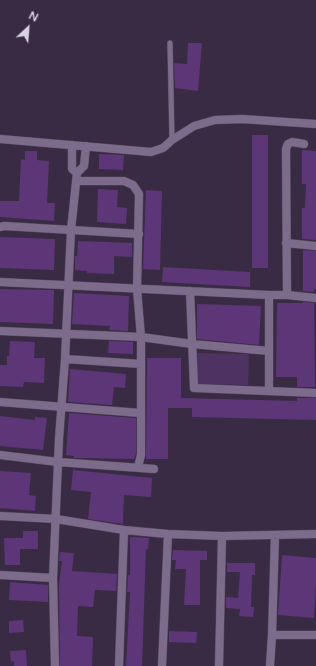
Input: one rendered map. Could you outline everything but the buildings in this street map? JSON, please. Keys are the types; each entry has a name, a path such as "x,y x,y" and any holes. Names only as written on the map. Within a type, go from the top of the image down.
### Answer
{"street":[{"path":"0,139 151,152 163,148 172,140 194,126 215,120 242,119 316,124"},
{"path":"287,295 286,149 288,144 292,142 304,144"},
{"path":"72,145 72,169 76,177"},
{"path":"55,666 52,578 71,230 76,177 84,166 86,146"},
{"path":"76,177 124,181 134,185 139,194 137,289 141,337 141,455 138,468"},
{"path":"0,227 139,234"},
{"path":"286,243 316,246"},
{"path":"0,282 190,292 287,295 316,298"},
{"path":"190,292 194,388 316,394"},
{"path":"269,295 269,391"},
{"path":"0,331 141,337 192,344 269,351"},
{"path":"65,359 141,364"},
{"path":"0,402 140,413"},
{"path":"0,455 58,462 154,469"},
{"path":"0,516 56,519 124,530 168,534 222,536 316,534"},
{"path":"120,666 124,530"},
{"path":"162,666 168,534"},
{"path":"270,666 275,535"},
{"path":"218,666 222,536"},
{"path":"0,575 52,578"},
{"path":"272,635 316,635"}],"lane":[{"path":"170,43 172,140"}],"shaded area":[{"path":"196,353 249,354 248,385 196,384"}]}
